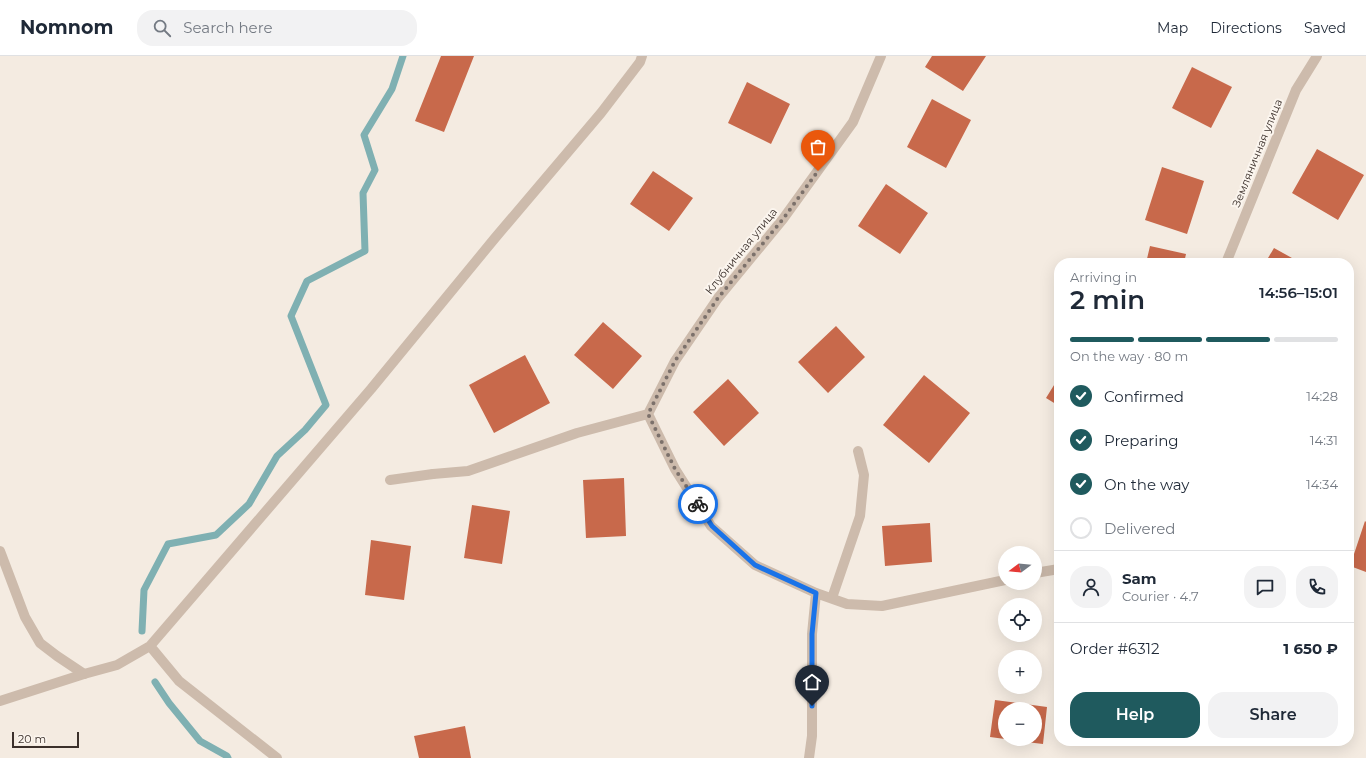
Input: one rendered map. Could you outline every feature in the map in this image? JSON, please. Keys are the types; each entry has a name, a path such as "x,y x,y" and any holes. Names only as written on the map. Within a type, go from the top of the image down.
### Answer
{"street":[{"path":"0,701 117,665 150,646 371,389 495,238 601,114 640,62 642,56"},
{"name":"Клубничная улица","path":"648,414 675,361 718,298 783,219 852,122 881,56"},
{"name":"Земляничная улица","path":"1228,258 1296,90 1318,56"},
{"path":"390,480 468,471 577,433 648,414 675,469 712,526 755,565 816,593 847,604 882,606 998,581"},
{"path":"832,598 860,516 864,475 858,451"},
{"path":"0,551 25,617 40,643 84,674"},
{"path":"1042,572 1054,570"},
{"path":"809,758 812,736 812,634 816,593"},
{"path":"150,646 179,681 277,758"}],"building":[{"path":"441,56 474,56 444,132 415,121"},
{"path":"932,56 986,56 963,91 925,67"},
{"path":"1192,67 1232,87 1211,128 1172,108"},
{"path":"747,82 790,104 771,144 728,123"},
{"path":"932,99 971,120 946,168 907,147"},
{"path":"1317,149 1364,175 1338,220 1292,193"},
{"path":"1162,167 1204,181 1187,234 1145,220"},
{"path":"653,171 693,198 669,231 630,204"},
{"path":"886,184 928,213 900,254 858,226"},
{"path":"1150,246 1186,254 1185,258 1147,258"},
{"path":"1274,248 1292,258 1268,258"},
{"path":"603,322 642,356 613,389 574,355"},
{"path":"836,326 865,357 828,393 798,362"},
{"path":"525,355 550,403 494,433 469,385"},
{"path":"924,375 970,413 929,463 883,425"},
{"path":"728,379 759,413 724,446 693,412"},
{"path":"1054,385 1054,403 1046,398"},
{"path":"624,478 626,536 586,538 583,480"},
{"path":"472,505 510,511 502,564 464,558"},
{"path":"1365,521 1366,572 1354,568 1354,554"},
{"path":"930,523 932,562 885,566 882,526"},
{"path":"371,540 411,546 404,600 365,595"},
{"path":"995,700 1010,702 998,702 998,738 990,737"},
{"path":"1042,706 1047,707 1042,744"},
{"path":"465,726 471,758 419,758 414,736"}],"waterway":[{"path":"142,631 144,590 168,544 216,535 249,504 277,456 305,430 326,405 291,316 307,281 365,251 363,193 375,170 364,135 392,89 403,56"},
{"path":"155,682 169,703 200,741 228,758"}],"way so far":[{"path":"698,504 675,469 648,414 675,361 718,298 783,219 818,171"}],"route":[{"path":"698,504 712,526 755,565 816,593 812,634 812,706"}]}
